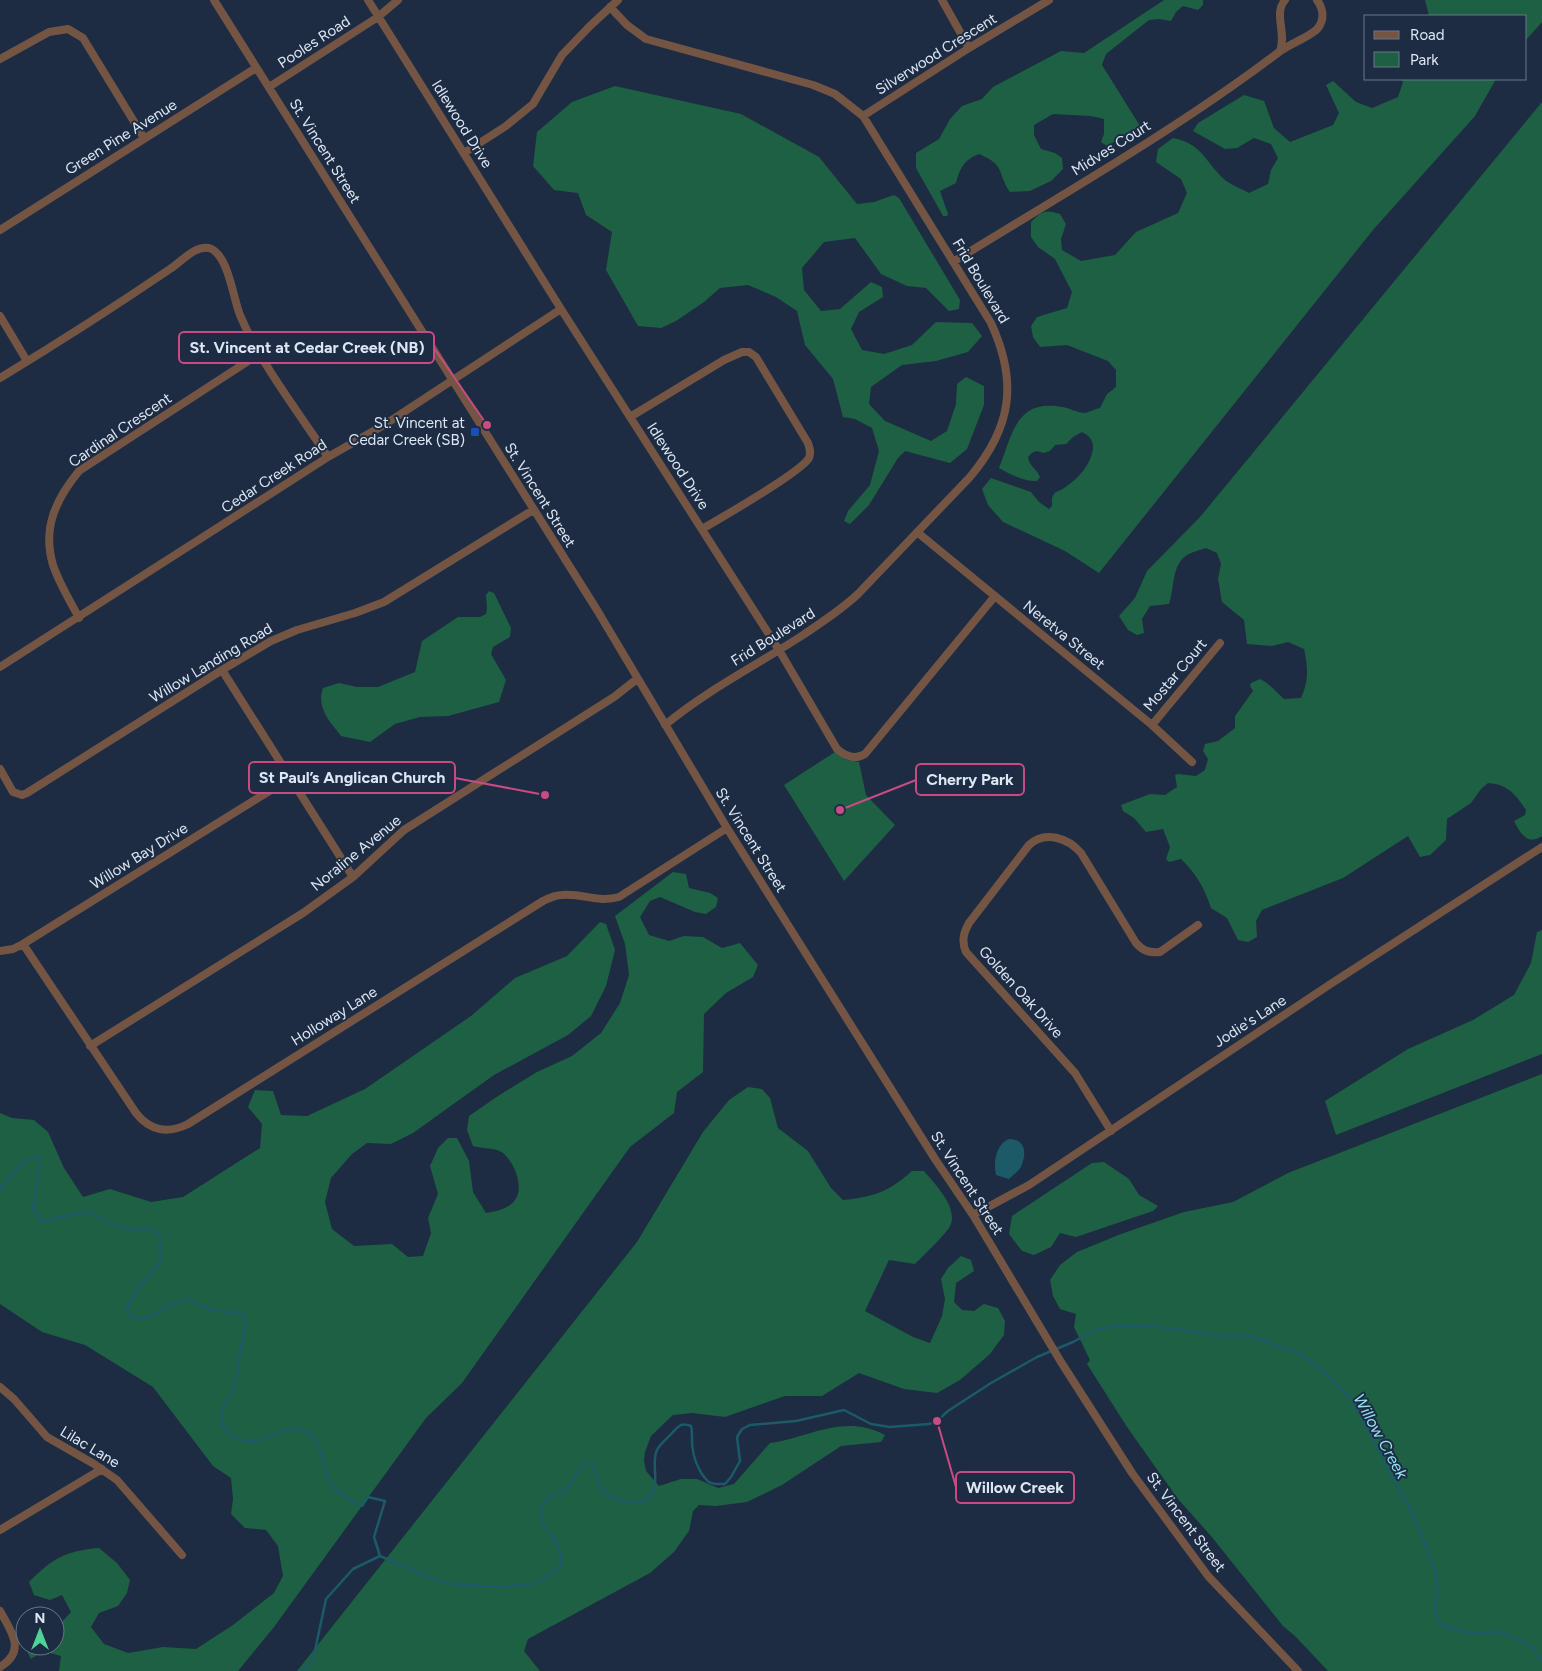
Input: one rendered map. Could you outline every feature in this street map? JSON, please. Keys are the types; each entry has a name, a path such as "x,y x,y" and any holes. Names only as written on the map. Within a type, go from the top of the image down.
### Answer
{"street":[{"name":"St. Vincent Street","path":"214,0 453,379 596,610 727,828 924,1142 973,1215 1061,1362 1132,1473 1208,1576 1298,1671"},
{"name":"Idlewood Drive","path":"368,0 561,309 779,650 832,744 842,754 848,757 860,757 870,748 995,596"},
{"name":"Pooles Road","path":"269,87 378,17 398,0"},
{"path":"464,153 506,126 533,104 562,55 618,0"},
{"path":"942,0 969,48"},
{"name":"Silverwood Crescent","path":"863,116 969,48 1049,0"},
{"path":"1280,51 1283,36 1279,11 1285,0"},
{"name":"Midves Court","path":"953,262 1201,108 1280,51 1313,33 1318,28 1322,14 1317,0"},
{"name":"Frid Boulevard","path":"610,7 627,25 646,39 813,85 834,94 863,116 991,323 1000,341 1007,375 1004,419 986,456 970,477 848,603 779,650 686,707 665,725"},
{"path":"0,59 49,32 68,29 83,38 144,138"},
{"name":"Green Pine Avenue","path":"0,230 256,68"},
{"path":"0,378 149,284 194,251 208,248 216,251 222,259 240,314 259,354 328,457"},
{"name":"Cedar Creek Road","path":"0,667 328,457 384,425 561,309"},
{"path":"0,316 27,361"},
{"path":"630,417 724,360 742,352 749,352 756,357 808,443 811,452 808,460 792,472 702,529"},
{"name":"Cardinal Crescent","path":"79,618 53,566 49,541 53,514 63,491 79,471 259,354"},
{"name":"Willow Landing Road","path":"0,769 13,792 22,795 27,794 271,641 297,630 356,613 384,602 533,510"},
{"name":"Neretva Street","path":"917,532 1152,725 1192,762"},
{"name":"Mostar Court","path":"1152,725 1220,643"},
{"path":"222,670 352,877"},
{"name":"Noraline Avenue","path":"90,1046 303,913 352,877 404,830 614,697 637,679"},
{"name":"Willow Bay Drive","path":"0,951 13,949 23,944 271,790 289,776"},
{"name":"Holloway Lane","path":"23,944 90,1046 146,1125 163,1130 180,1128 543,901 562,895 573,895 598,900 609,900 619,897 727,828"},
{"name":"Golden Oak Drive","path":"1111,1131 1069,1067 966,952 963,943 965,931 1028,845 1037,838 1049,836 1070,843 1081,853 1136,942 1143,950 1160,952 1198,925"},
{"name":"Jodie's Lane","path":"973,1215 1029,1185 1320,991 1542,847"},
{"name":"Lilac Lane","path":"0,1387 16,1401 48,1437 117,1480 182,1555"},
{"path":"0,1530 102,1469"},
{"path":"0,1611 15,1641 14,1651 10,1658 0,1666"}],"green space":[{"path":"1164,0 1203,0 1203,5 1198,10 1183,6 1176,12 1171,21 1149,20 1106,54 1102,65 1140,126 1107,146 1101,142 1104,134 1104,119 1091,116 1053,114 1034,125 1034,135 1041,149 1055,153 1062,158 1063,169 1051,181 1030,191 1010,192 1000,170 994,162 979,154 963,165 956,183 940,191 948,214 943,216 916,168 916,153 939,139 950,119 962,106 982,99 993,87 1061,51 1084,53"},
{"path":"1425,0 1542,0 1542,22 1527,39 1527,15 1429,15"},
{"path":"1401,80 1495,80 1475,116 1373,230 1099,573 1065,551 1003,522 988,505 982,489 991,478 1031,492 1039,502 1049,509 1052,506 1054,494 1079,476 1087,465 1093,447 1091,440 1082,432 1066,444 1055,445 1050,451 1043,453 1035,452 1028,457 1040,477 1037,481 1017,477 999,468 1018,421 1035,408 1047,406 1062,407 1085,413 1100,408 1107,394 1116,387 1116,370 1108,361 1067,345 1040,347 1033,337 1031,326 1037,317 1067,308 1072,292 1055,259 1038,247 1031,237 1031,222 1038,215 1047,211 1060,214 1066,224 1061,239 1062,250 1081,261 1115,255 1136,232 1178,213 1187,193 1181,179 1156,162 1158,149 1173,138 1197,149 1225,180 1249,193 1268,184 1271,170 1278,158 1271,144 1254,138 1237,148 1225,149 1193,131 1198,123 1244,95 1264,101 1274,128 1290,142 1333,125 1339,113 1326,85 1333,81 1356,102 1372,108 1398,97 1403,82"},
{"path":"615,86 741,114 819,157 857,204 874,202 894,195 899,198 960,300 959,309 949,311 926,288 907,286 881,274 855,238 824,242 802,268 804,290 821,311 840,309 871,282 882,287 883,297 859,312 851,329 862,350 884,354 912,345 936,322 972,323 982,336 968,352 936,361 902,365 871,387 869,404 885,421 931,441 947,431 956,404 957,384 966,377 984,386 984,405 967,449 950,463 905,451 898,458 869,505 850,524 844,521 848,511 870,485 879,451 872,428 855,419 843,417 833,379 805,345 797,311 776,297 748,285 720,288 704,302 676,321 661,328 638,326 606,270 612,232 586,215 578,193 554,190 533,166 537,132 572,102"},
{"path":"1542,102 1542,836 1533,840 1525,837 1514,821 1525,815 1526,810 1511,791 1488,783 1471,803 1447,819 1446,840 1430,855 1420,857 1408,836 1343,878 1262,910 1256,921 1257,937 1248,942 1238,940 1227,918 1211,908 1196,876 1187,865 1181,859 1169,862 1166,859 1170,847 1163,829 1146,832 1134,818 1123,811 1121,805 1150,794 1165,795 1177,787 1175,775 1196,776 1205,770 1208,759 1203,751 1205,744 1218,741 1235,728 1235,716 1253,691 1250,686 1251,683 1260,679 1284,699 1301,698 1307,674 1304,649 1288,642 1272,646 1247,644 1244,620 1222,602 1218,579 1221,564 1217,553 1206,548 1187,555 1178,565 1169,604 1150,606 1142,619 1144,633 1137,635 1128,630 1119,616 1135,598 1147,571 1200,517"},
{"path":"489,591 494,593 511,628 510,637 493,647 491,654 506,680 499,702 448,716 420,717 395,724 370,742 341,736 325,714 321,702 323,688 339,683 357,687 378,687 415,672 422,641 458,617 480,617 486,614 486,595"},
{"path":"835,752 846,760 859,762 866,795 895,825 844,881 784,785"},
{"path":"673,872 686,874 689,888 710,893 718,898 716,907 706,914 695,912 660,897 650,901 640,917 649,935 669,941 684,936 703,937 722,948 740,943 758,965 753,977 726,993 704,1014 703,1072 677,1092 674,1113 630,1147 462,1383 426,1418 274,1627 238,1671 59,1671 61,1656 65,1656 65,1618 71,1612 62,1595 50,1600 34,1595 29,1582 45,1567 60,1557 77,1551 99,1548 117,1563 130,1580 127,1593 118,1606 99,1613 91,1627 104,1644 128,1653 163,1647 196,1649 233,1625 274,1593 283,1576 278,1546 266,1530 245,1528 231,1514 233,1499 231,1478 213,1466 153,1387 85,1345 42,1332 0,1304 0,1113 12,1118 34,1120 48,1132 64,1168 83,1197 110,1189 151,1202 183,1197 260,1148 262,1124 248,1107 255,1090 273,1091 281,1115 307,1116 365,1089 471,1016 515,978 567,956 600,922 606,924 615,950 606,986 591,1016 568,1035 494,1075 413,1133 391,1144 367,1143 352,1154 331,1178 325,1202 332,1229 354,1246 392,1244 408,1257 423,1256 431,1233 428,1218 438,1194 430,1166 438,1148 448,1138 457,1138 469,1161 473,1192 486,1213 508,1207 516,1198 519,1185 512,1164 506,1155 500,1151 473,1146 467,1130 469,1116 537,1072 572,1056 601,1033 620,1003 629,975 625,944 615,916"},
{"path":"1542,930 1542,1054 1336,1135 1325,1101 1408,1049 1473,1020 1514,995 1531,963 1537,932"},
{"path":"1542,1074 1542,1671 1328,1671 1283,1626 1211,1536 1178,1499 1127,1427 1087,1364 1090,1360 1074,1327 1076,1314 1060,1309 1053,1296 1050,1280 1060,1265 1077,1252 1184,1212 1233,1202 1288,1173"},
{"path":"748,1087 762,1089 770,1098 778,1128 808,1151 831,1188 843,1200 873,1195 896,1184 912,1171 924,1171 949,1204 952,1219 950,1226 915,1264 889,1260 865,1311 913,1337 930,1343 942,1316 945,1299 941,1279 948,1268 961,1256 971,1260 974,1271 956,1283 954,1302 962,1310 974,1311 984,1304 998,1308 1005,1321 1004,1335 990,1354 960,1380 937,1393 904,1389 859,1373 822,1396 785,1396 725,1417 692,1413 673,1415 651,1436 645,1452 646,1471 659,1486 681,1479 697,1479 718,1488 734,1484 770,1443 828,1428 856,1426 885,1435 881,1442 841,1446 782,1485 747,1502 716,1506 699,1505 693,1511 689,1531 674,1552 650,1573 528,1639 524,1651 540,1671 297,1671 637,1242 703,1132 729,1100"},
{"path":"1104,1162 1129,1179 1139,1195 1158,1206 1153,1211 1076,1237 1060,1233 1051,1247 1034,1255 1022,1251 1009,1234 1012,1216 1092,1163"}],"shaded area":[{"path":"1009,1139 1021,1143 1024,1155 1020,1169 1009,1179 996,1175 995,1165 998,1149"}],"waterway":[{"name":"Willow Creek","path":"0,1189 24,1161 39,1156 40,1164 33,1208 42,1221 89,1211 114,1226 136,1230 149,1228 160,1236 160,1263 140,1286 126,1308 134,1319 151,1317 169,1305 187,1299 214,1310 243,1312 245,1326 234,1389 223,1407 221,1423 234,1437 244,1441 262,1439 287,1430 296,1429 311,1435 320,1449 330,1482 338,1492 362,1506 368,1497 385,1501 374,1537 380,1556 442,1583 503,1587 539,1583 560,1567 561,1558 559,1548 541,1517 541,1510 546,1500 552,1495 564,1493 586,1462 591,1463 595,1469 600,1487 608,1494 629,1503 643,1502 649,1498 655,1487 655,1455 657,1450 680,1425 691,1426 694,1454 698,1468 703,1476 711,1483 725,1484 740,1461 737,1437 742,1429 750,1425 796,1421 844,1410 871,1424 890,1427 929,1424 937,1421 948,1411 991,1383 1037,1357 1090,1333 1111,1326 1149,1326 1215,1336 1251,1336 1301,1354 1332,1379 1353,1402 1408,1505 1424,1541 1436,1573 1435,1615 1439,1622 1454,1630 1473,1633 1498,1632 1510,1635 1532,1647 1542,1661"},
{"path":"302,1671 313,1660 326,1599 353,1569 380,1556"}],"place":[{"name":"St. Vincent at Cedar Creek (NB)","path":"487,425"},
{"name":"St. Vincent at Cedar Creek (SB)","path":"475,432"},
{"name":"St Paul’s Anglican Church","path":"545,795"},
{"name":"Cherry Park","path":"840,810"},
{"name":"Willow Creek","path":"937,1421"}]}
